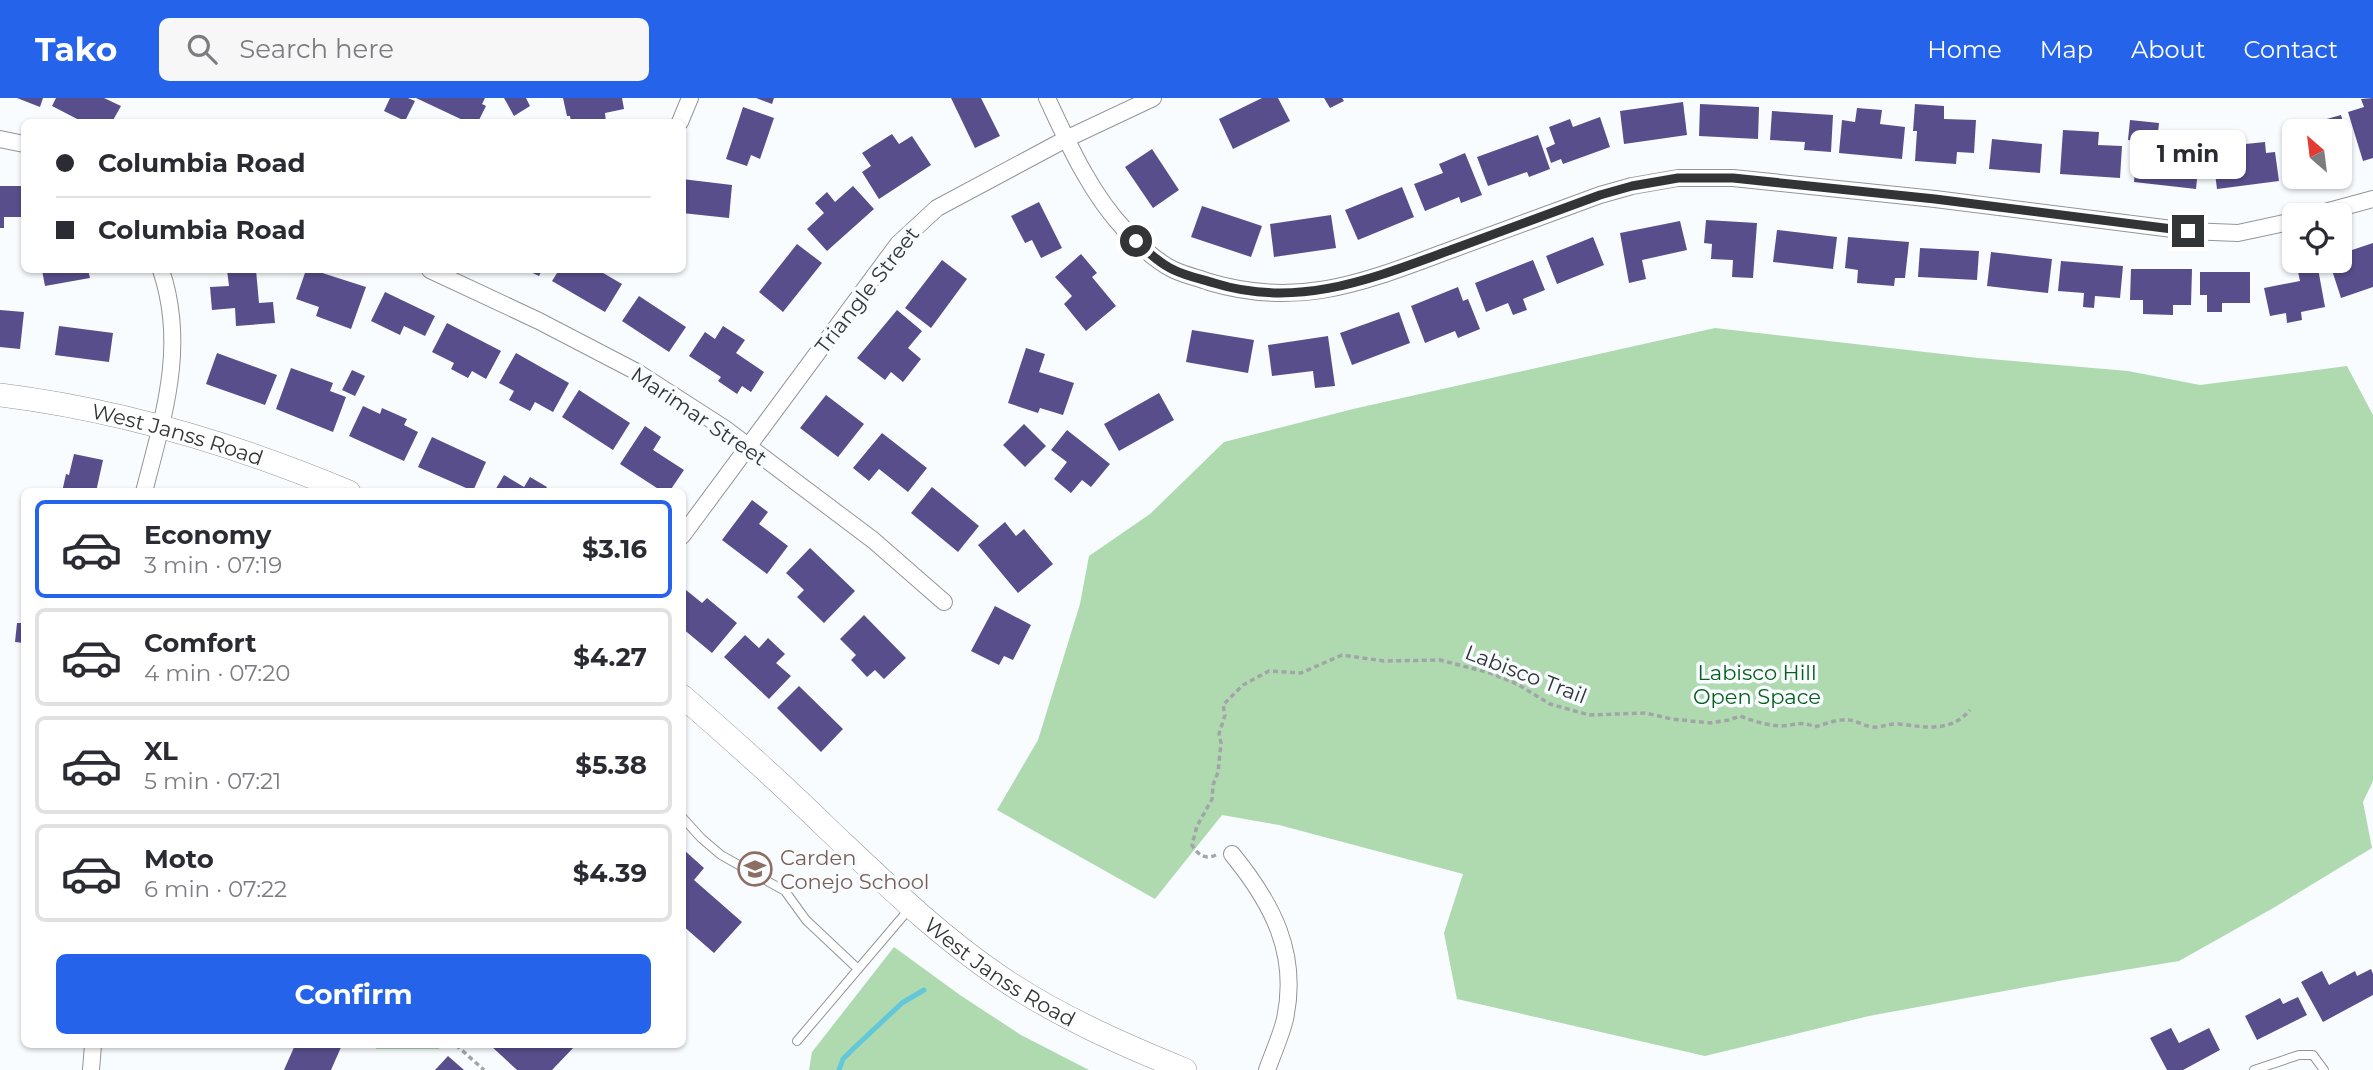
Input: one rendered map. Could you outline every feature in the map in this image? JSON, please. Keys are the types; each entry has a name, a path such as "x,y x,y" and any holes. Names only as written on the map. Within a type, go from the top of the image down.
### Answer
{"main road":[{"name":"West Janss Road","path":"0,395 162,426 249,454 338,488"},
{"name":"West Janss Road","path":"686,699 734,741 910,908 1000,977 1091,1030 1185,1070"}],"street":[{"path":"681,119 690,98"},
{"path":"1047,98 1066,139 1096,192 1124,229 1149,252 1172,270 1233,289 1263,293 1296,294 1350,285 1600,195 1678,178 1733,178 1935,199 2188,231 2238,233 2282,224"},
{"name":"Triangle Street","path":"686,531 898,244 916,226 937,208 1066,139 1153,98"},
{"path":"0,139 21,143"},
{"path":"2352,205 2373,199"},
{"path":"145,488 162,426 170,383 174,322 163,273"},
{"name":"Marimar Street","path":"436,273 527,315 637,372 724,428 873,540 944,602"},
{"path":"1232,854 1253,880 1278,924 1287,958 1285,1018 1267,1070"},
{"path":"91,1070 93,1048"}],"lane":[{"path":"686,821 721,855 785,891 806,920 858,969"},
{"path":"797,1041 910,908"},
{"path":"2254,1070 2299,1055 2313,1055 2324,1070"}],"path":[{"name":"Labisco Trail","path":"1232,854 1204,857 1198,855 1192,845 1197,826 1212,799 1218,772 1221,743 1219,734 1225,715 1223,705 1243,685 1269,671 1301,673 1342,655 1384,661 1440,660 1490,673 1517,684 1550,704 1590,715 1645,713 1710,723 1740,716 1778,726 1806,722 1814,727 1843,719 1860,721 1868,726 1898,723 1922,728 1953,724 1970,710"},
{"path":"459,1048 484,1070"}],"green space":[{"name":"Labisco Hill Open Space","path":"1715,328 1978,358 2128,371 2200,385 2347,366 2373,415 2373,781 2363,802 2372,848 2179,961 1869,1016 1705,1056 1457,999 1444,933 1463,874 1279,825 1222,815 1155,899 997,810 1038,740 1080,604 1089,556 1150,514 1224,442 1353,409"},
{"path":"894,947 1021,1035 1089,1070 809,1070 812,1052"},
{"path":"376,1048 440,1048 438,1049"}],"building":[{"path":"17,98 43,98 40,107"},
{"path":"56,98 104,98 121,106 114,119 77,119 52,106"},
{"path":"390,98 408,98 415,101 406,119 384,111"},
{"path":"416,98 485,98 482,104 486,106 480,119 461,119"},
{"path":"504,98 526,98 530,106 514,116"},
{"path":"563,98 622,98 624,109 605,113 606,119 570,119 567,116"},
{"path":"756,98 774,98 772,104"},
{"path":"951,98 981,98 1000,136 975,148"},
{"path":"1262,98 1278,98 1290,121 1233,149 1219,119"},
{"path":"1324,98 1342,98 1344,101 1330,108"},
{"path":"2373,98 2373,158 2363,161 2348,112 2364,107 2361,99"},
{"path":"1683,102 1687,135 1624,144 1620,111"},
{"path":"1700,104 1759,107 1758,139 1699,136"},
{"path":"1915,104 1944,106 1944,119 1976,120 1974,153 1957,152 1956,164 1915,161"},
{"path":"743,107 774,118 760,159 751,155 747,166 726,159"},
{"path":"1857,108 1882,110 1880,124 1905,127 1902,159 1839,153 1842,120 1855,122"},
{"path":"1772,111 1833,115 1831,152 1804,150 1805,142 1770,140"},
{"path":"2341,115 2342,119 2327,119"},
{"path":"1600,117 1610,147 1563,164 1561,159 1551,163 1546,148 1555,144 1549,127 1570,119 1573,127"},
{"path":"2130,120 2159,123 2157,143 2128,140"},
{"path":"2063,130 2099,132 2098,145 2122,146 2120,178 2060,174"},
{"path":"892,134 899,144 912,136 931,165 879,199 862,172 871,166 862,153"},
{"path":"1538,135 1550,169 1529,177 1527,172 1488,186 1477,157"},
{"path":"1992,139 2042,144 2040,173 1989,169"},
{"path":"2265,142 2266,153 2275,152 2279,181 2217,189 2213,157 2237,154 2236,145"},
{"path":"1152,149 1179,190 1153,208 1125,167"},
{"path":"2137,152 2199,159 2196,189 2134,182"},
{"path":"1465,153 1482,195 1461,203 1459,197 1425,211 1414,184 1443,173 1439,164"},
{"path":"686,179 732,185 729,218 686,213"},
{"path":"0,186 21,186 21,217 4,217 4,228 0,228"},
{"path":"853,186 874,209 827,251 807,229 824,213 815,203 827,192 835,202"},
{"path":"1402,187 1414,217 1358,240 1345,210"},
{"path":"1039,202 1062,248 1041,258 1032,240 1025,243 1011,216"},
{"path":"1202,206 1262,226 1251,257 1191,237"},
{"path":"1331,215 1336,248 1274,257 1270,224"},
{"path":"1706,220 1757,223 1753,278 1732,277 1733,260 1711,259 1712,244 1704,243"},
{"path":"1680,221 1687,250 1642,260 1646,279 1629,283 1620,233"},
{"path":"1777,230 1837,237 1833,269 1773,262"},
{"path":"1593,237 1604,265 1557,284 1546,256"},
{"path":"1848,237 1909,242 1905,278 1895,278 1894,286 1857,283 1858,270 1845,268"},
{"path":"2373,243 2373,287 2341,298 2333,273 2352,273 2352,250"},
{"path":"797,244 822,263 783,312 759,292"},
{"path":"1920,248 1979,251 1977,280 1918,277"},
{"path":"1991,252 2052,259 2048,293 1987,286"},
{"path":"1081,254 1097,273 1092,277 1116,306 1086,331 1064,304 1072,296 1055,277"},
{"path":"942,260 967,279 931,328 905,308"},
{"path":"1533,260 1545,290 1523,299 1527,310 1513,315 1508,303 1486,312 1475,283"},
{"path":"2061,261 2123,266 2120,298 2095,296 2094,308 2083,307 2084,293 2058,291"},
{"path":"2131,269 2192,269 2191,305 2173,305 2173,315 2143,314 2143,300 2130,300"},
{"path":"2200,272 2250,272 2250,303 2222,303 2222,312 2207,312 2207,295 2200,295"},
{"path":"43,273 89,273 90,278 45,286"},
{"path":"227,273 256,273 259,303 273,302 275,323 236,326 235,308 212,310 210,287 229,286"},
{"path":"305,273 322,273 366,287 351,329 316,316 319,307 296,299"},
{"path":"557,273 603,273 622,284 605,312 552,281"},
{"path":"2298,273 2319,273 2325,307 2301,312 2302,320 2287,323 2286,313 2270,316 2264,288 2300,281"},
{"path":"1458,287 1463,301 1468,299 1480,329 1458,338 1455,331 1425,343 1411,306"},
{"path":"385,292 435,316 425,336 404,326 400,335 371,321"},
{"path":"639,296 686,327 669,352 622,321"},
{"path":"0,310 24,312 20,349 0,347"},
{"path":"897,310 922,331 908,348 921,359 903,382 891,372 885,380 857,358"},
{"path":"1399,312 1410,343 1352,365 1340,333"},
{"path":"447,323 501,351 486,379 472,371 468,378 451,369 454,363 432,352"},
{"path":"59,326 113,333 109,362 55,355"},
{"path":"723,326 745,340 736,353 764,372 751,392 742,386 737,394 718,381 721,377 689,356 705,332 715,339"},
{"path":"1192,330 1254,340 1248,373 1186,362"},
{"path":"1328,336 1335,386 1315,388 1313,371 1272,376 1268,345"},
{"path":"1026,348 1045,354 1039,372 1074,383 1063,415 1040,408 1038,413 1008,403"},
{"path":"217,353 277,375 265,405 206,384"},
{"path":"516,353 569,383 553,412 535,402 530,411 509,400 514,391 499,383"},
{"path":"291,368 333,383 330,391 346,397 333,432 276,409"},
{"path":"352,370 365,376 355,396 342,390"},
{"path":"579,390 630,423 613,450 562,417"},
{"path":"1159,393 1174,420 1119,451 1104,424"},
{"path":"826,395 864,424 838,457 800,428"},
{"path":"363,406 380,414 382,408 407,419 404,425 418,432 404,461 349,436"},
{"path":"1024,424 1046,446 1025,467 1003,445"},
{"path":"645,426 661,437 653,450 684,470 672,488 657,488 620,464"},
{"path":"1067,430 1110,464 1091,487 1082,480 1071,493 1054,479 1067,462 1051,450"},
{"path":"882,433 927,468 908,492 879,469 869,481 853,468"},
{"path":"432,437 486,462 474,488 466,488 418,467"},
{"path":"74,454 103,460 97,488 63,488 66,474 69,475"},
{"path":"504,475 524,487 530,477 547,487 546,488 496,488"},
{"path":"932,487 979,526 958,552 911,513"},
{"path":"752,500 768,512 759,524 788,546 767,574 722,540"},
{"path":"1005,522 1016,536 1024,529 1053,564 1018,593 978,545"},
{"path":"810,548 855,591 824,623 797,597 804,590 786,573"},
{"path":"686,590 702,603 707,598 737,623 712,653 686,631"},
{"path":"995,606 1031,625 1013,660 1004,656 999,665 971,651"},
{"path":"864,615 906,658 884,679 875,670 867,677 851,660 856,655 840,639"},
{"path":"17,623 21,623 21,643 15,642"},
{"path":"745,635 759,648 768,638 785,654 776,663 791,676 769,699 724,657"},
{"path":"799,686 843,729 821,752 777,708"},
{"path":"686,852 704,868 694,880 742,922 714,953 686,928"},
{"path":"2371,969 2373,995 2323,1022 2301,982 2322,971 2329,985 2355,971 2357,976"},
{"path":"2298,997 2307,1015 2257,1040 2245,1016 2280,998 2283,1004"},
{"path":"2171,1028 2179,1043 2209,1028 2220,1050 2183,1070 2167,1070 2150,1038"},
{"path":"294,1048 341,1048 331,1070 284,1070"},
{"path":"493,1048 573,1048 552,1070 517,1070"},
{"path":"448,1056 464,1070 435,1070"}],"waterway":[{"path":"839,1070 843,1059 854,1048 902,1003 924,990"}],"place":[{"name":"Carden Conejo School","path":"755,869"}],"route":[{"path":"1136,241 1172,270 1233,289 1296,294 1350,285 1600,195 1678,178 1733,178 1935,199 2188,231"}]}
